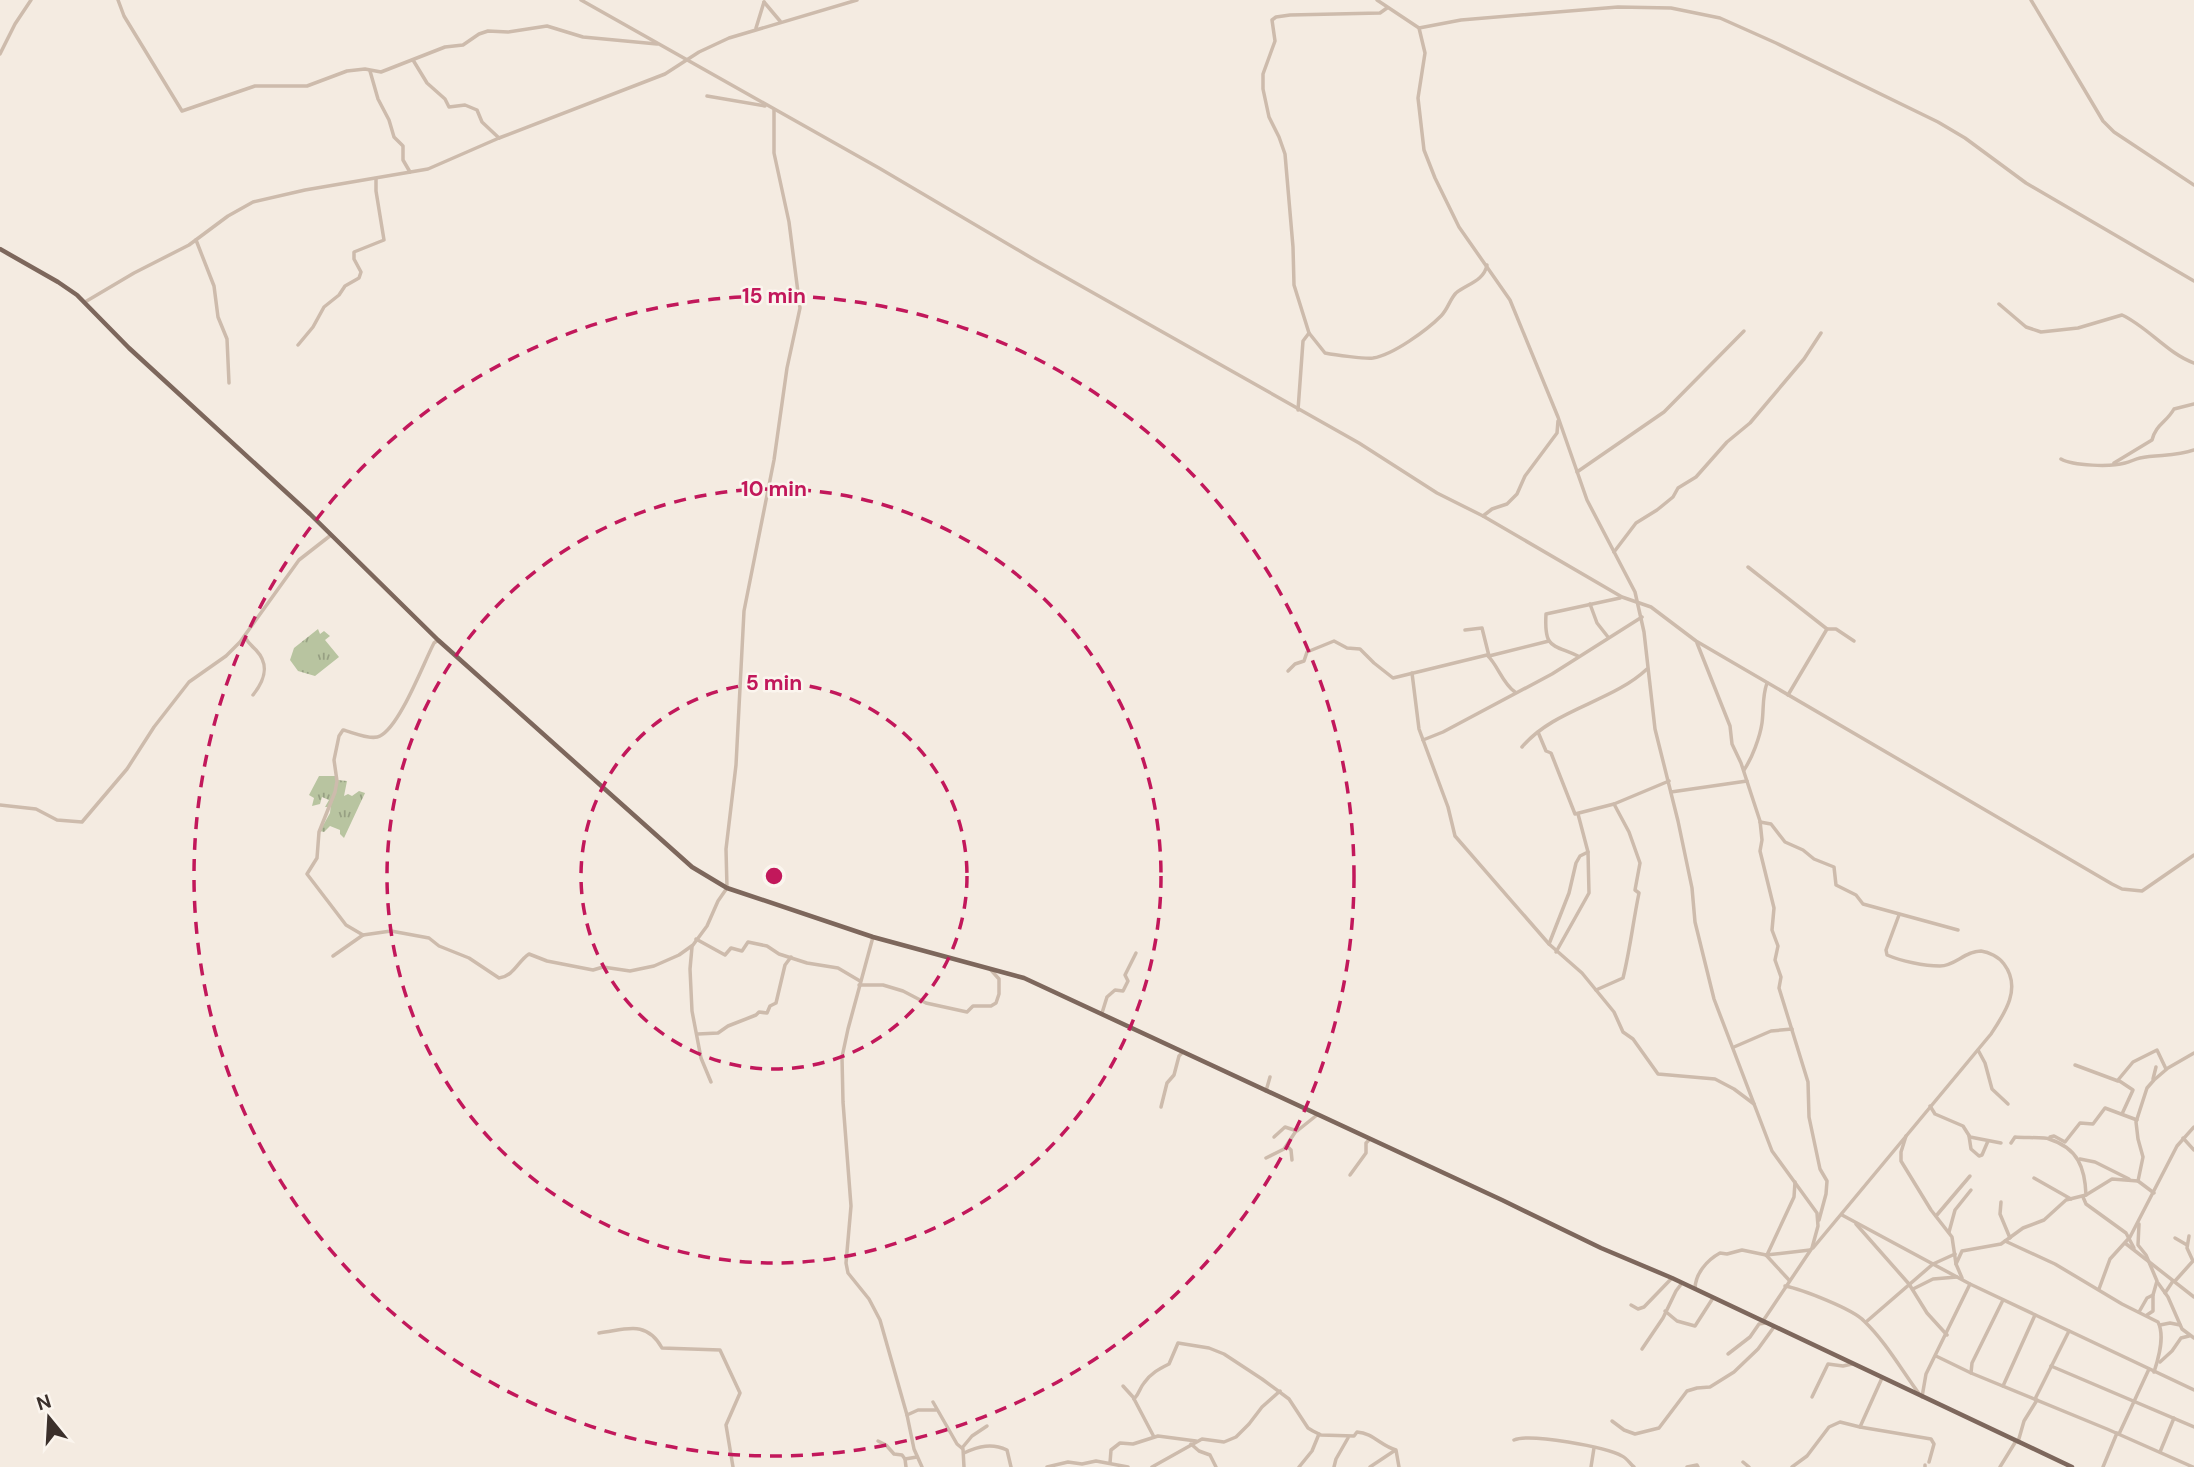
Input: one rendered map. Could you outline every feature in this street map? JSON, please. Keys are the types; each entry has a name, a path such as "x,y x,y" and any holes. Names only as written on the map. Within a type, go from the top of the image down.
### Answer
{"main road":[{"path":"0,249 58,282 85,302 129,348 331,535 438,640 681,856 726,888 873,937 1024,978 1601,1248 1672,1278 2072,1467"}],"street":[{"path":"0,53 31,0"},
{"path":"118,0 124,16 182,111 255,86 307,86 347,71 381,72 445,47 459,46 479,34 553,27 569,34 602,40 659,44"},
{"path":"581,0 1359,443 1437,493 1483,516 1622,597 1651,607 1696,641 2119,887 2144,890 2194,855"},
{"path":"85,302 196,240 228,216 253,202 435,166 499,138 665,74 716,43 780,21 858,0"},
{"path":"1377,0 1419,28 1426,53 1418,98 1424,150 1451,213 1510,300 1559,419 1591,509 1630,579 1642,617 1655,729 1669,781 1692,888 1695,922 1712,990 1772,1151 1813,1205 1818,1222"},
{"path":"2031,0 2102,121 2194,186"},
{"path":"764,1 780,21"},
{"path":"757,28 764,1"},
{"path":"1419,28 1461,20 1618,6 1671,8 1720,18 1938,122 1965,138 2026,183 2194,281"},
{"path":"1388,8 1380,13 1290,15 1272,20 1275,41 1264,71 1263,89 1269,117 1284,154 1294,285 1302,316 1309,333 1325,353 1369,359 1378,357 1404,344 1440,317 1454,296 1480,277 1486,271 1487,265"},
{"path":"413,60 427,83 445,99 449,107 465,105 477,110 482,122 499,138"},
{"path":"370,71 394,137 403,146 403,160 410,172"},
{"path":"375,83 381,72"},
{"path":"707,96 767,106"},
{"path":"711,1082 701,1058 694,1024 690,970 693,945 726,888 726,849 736,765 744,611 800,308 789,222 774,153 774,110"},
{"path":"298,345 313,327 324,307 339,295 345,286 359,278 361,272 354,259 355,252 384,240 376,178"},
{"path":"196,240 214,286 218,317 228,344 229,383"},
{"path":"1999,304 2026,327 2041,332 2078,328 2122,315 2194,363"},
{"path":"1577,472 1664,412 1744,331"},
{"path":"1298,410 1303,341 1309,333"},
{"path":"1614,552 1640,520 1673,497 1678,488 1692,481 1727,442 1751,423 1804,359 1821,333"},
{"path":"2114,463 2152,440 2153,430 2169,417 2174,409 2194,404"},
{"path":"1483,516 1492,509 1507,504 1517,494 1525,476 1557,433 1559,419"},
{"path":"2061,459 2091,465 2122,464 2144,457 2181,454 2194,450"},
{"path":"0,805 36,809 57,820 82,822 127,769 189,682 226,656 245,637 299,560 331,535"},
{"path":"1748,567 1827,629"},
{"path":"1578,656 1556,650 1549,641 1545,626 1547,613 1622,597"},
{"path":"1590,604 1597,623 1608,637"},
{"path":"1423,740 1552,674 1642,617"},
{"path":"1465,630 1482,628 1489,656 1498,674 1504,677 1515,692"},
{"path":"1827,629 1836,629 1854,641"},
{"path":"1788,695 1827,629"},
{"path":"245,637 265,667 264,681 253,695"},
{"path":"363,935 350,928 307,874 317,858 319,832 335,792 337,781 334,760 338,736 343,730 373,737 382,734 403,709 434,643 438,640"},
{"path":"1288,671 1305,660 1307,652 1334,641 1347,648 1360,649 1393,678 1549,641"},
{"path":"1696,641 1705,666 1716,685 1730,726 1732,744 1744,771 1760,822 1760,851 1774,908 1772,930 1778,946 1775,961 1781,979 1779,988 1808,1085 1808,1117 1820,1169 1827,1181 1811,1250 1764,1322 1728,1354"},
{"path":"240,642 249,644"},
{"path":"1522,747 1538,732 1574,710 1627,685 1648,668"},
{"path":"1412,673 1423,740 1448,807 1455,836 1549,944 1579,970 1615,1012 1623,1032 1633,1039 1660,1076 1715,1079 1756,1105"},
{"path":"1744,771 1753,754 1762,725 1762,701 1768,682"},
{"path":"1538,732 1546,751 1551,753 1573,811 1578,814 1588,852 1589,893 1556,951"},
{"path":"1578,814 1614,804 1669,781"},
{"path":"1671,792 1747,781"},
{"path":"1596,990 1622,978 1629,953 1628,942 1638,895 1635,888 1640,863 1629,832 1614,804"},
{"path":"1760,822 1771,824 1785,842 1834,867 1834,882 1839,888 1856,895 1860,902 1958,930"},
{"path":"1549,944 1570,889 1576,863 1580,856 1588,852"},
{"path":"1807,1255 1991,1034 2008,1005 2011,981 2006,966 2001,960 1983,951 1941,966 1888,956 1886,950 1899,915"},
{"path":"350,928 352,941"},
{"path":"333,956 363,935 387,931 427,937 443,948 469,958 499,978 512,972 527,954 554,963 589,969 603,967 631,971 668,961 693,945"},
{"path":"873,937 842,1057 852,1206 846,1263 848,1273 869,1299 880,1320 922,1467"},
{"path":"696,939 725,955 731,948 743,951 750,941 813,965 838,968 860,983 883,985 903,991 926,1003 967,1012 973,1006 991,1006 996,1003 999,979 989,968"},
{"path":"1102,1013 1107,997 1115,990 1123,991 1128,981 1125,975 1136,953"},
{"path":"698,1034 718,1032 756,1016 759,1012 767,1013 770,1006 776,1003 785,965 791,957"},
{"path":"1734,1048 1771,1031 1793,1029"},
{"path":"1165,1051 1174,1048"},
{"path":"1978,1050 1992,1089 2008,1104"},
{"path":"2118,1081 2133,1062 2156,1050 2159,1051 2166,1069"},
{"path":"2136,1181 2143,1157 2137,1120 2147,1088 2166,1069 2194,1053"},
{"path":"1161,1108 1168,1081 1174,1076 1180,1054 1184,1054"},
{"path":"2075,1065 2118,1081 2133,1090 2122,1114"},
{"path":"2152,1081 2156,1067"},
{"path":"1266,1090 1270,1077"},
{"path":"1930,1106 1935,1114 1962,1126 1969,1136 1971,1149 1979,1156 1988,1140"},
{"path":"2011,1143 2015,1137 2035,1139 2054,1136 2065,1143 2080,1123 2093,1124 2105,1108 2137,1120"},
{"path":"1266,1158 1287,1146 1296,1131 1317,1114"},
{"path":"1275,1137 1285,1127 1296,1131"},
{"path":"2099,1290 2110,1259 2130,1238 2183,1138 2194,1127"},
{"path":"1907,1134 1900,1153 1901,1161 1954,1240 1960,1278"},
{"path":"1969,1136 2001,1143"},
{"path":"2046,1138 2080,1159 2095,1162 2136,1181 2154,1193"},
{"path":"2183,1138 2194,1150"},
{"path":"1350,1175 1366,1153 1366,1143 1370,1139"},
{"path":"1287,1146 1291,1150 1292,1160"},
{"path":"2080,1159 2086,1204 2122,1229 2134,1248"},
{"path":"1936,1216 1970,1175"},
{"path":"2034,1178 2071,1199"},
{"path":"1866,1322 1911,1287 1933,1264 1965,1249 1998,1245 2025,1227 2044,1220 2066,1200 2084,1196 2112,1179 2136,1181"},
{"path":"1767,1255 1794,1196 1794,1182"},
{"path":"1949,1232 1955,1210 1971,1189"},
{"path":"2001,1202 2000,1214 2010,1238"},
{"path":"1842,1215 1970,1284 2194,1390"},
{"path":"1852,1220 1911,1287 1927,1313 1947,1335"},
{"path":"2140,1221 2138,1245 2180,1325 2192,1337"},
{"path":"2187,1245 2189,1236"},
{"path":"2165,1293 2192,1263 2193,1257 2187,1245 2175,1238"},
{"path":"2005,1241 2055,1264 2160,1325 2180,1325"},
{"path":"2125,1243 2194,1297"},
{"path":"1695,1289 1697,1277 1707,1262 1717,1254 1742,1250 1767,1255 1811,1250"},
{"path":"1767,1255 1789,1280"},
{"path":"1631,1305 1638,1309 1644,1307 1672,1278"},
{"path":"1911,1287 1933,1279 1960,1278"},
{"path":"2145,1315 2150,1315 2153,1311 2153,1295 2157,1281"},
{"path":"1642,1349 1682,1283"},
{"path":"1922,1397 1924,1378 1970,1284"},
{"path":"1785,1286 1796,1288 1847,1310 1866,1322 1922,1397"},
{"path":"2138,1312 2147,1298 2153,1295"},
{"path":"1665,1311 1677,1321 1695,1326 1713,1298"},
{"path":"1971,1373 1972,1363 2003,1300"},
{"path":"2003,1386 2035,1315"},
{"path":"2156,1366 2159,1358 2160,1325"},
{"path":"599,1333 608,1333 624,1327 633,1328 650,1333 662,1348 720,1350 740,1393 726,1422 733,1467"},
{"path":"1612,1421 1635,1434 1658,1428 1687,1391 1710,1387 1734,1372 1758,1349 1774,1327"},
{"path":"2000,1467 2017,1441 2024,1421 2069,1331"},
{"path":"2103,1467 2134,1400 2152,1370 2181,1338 2192,1337"},
{"path":"1134,1399 1154,1371 1170,1364 1181,1342 1224,1354 1280,1391 1289,1399 1308,1428 1319,1434 1348,1437"},
{"path":"1937,1356 2193,1467"},
{"path":"1812,1397 1829,1363 1843,1366 1852,1364"},
{"path":"2051,1366 2194,1427"},
{"path":"1860,1427 1882,1378"},
{"path":"1123,1386 1134,1399 1154,1437"},
{"path":"1152,1467 1197,1441 1209,1438 1224,1442 1236,1437 1280,1391"},
{"path":"933,1402 963,1450"},
{"path":"907,1415 918,1410 936,1410"},
{"path":"2160,1452 2174,1418"},
{"path":"1792,1467 1807,1456 1833,1424 1843,1422 1931,1439 1934,1444 1926,1465"},
{"path":"964,1467 963,1450 972,1436 987,1426"},
{"path":"1334,1467 1348,1437 1357,1432 1368,1434 1388,1448 1396,1450"},
{"path":"1299,1467 1312,1451 1319,1434"},
{"path":"1108,1464 1111,1450 1117,1444 1133,1444 1154,1437 1197,1441"},
{"path":"1514,1440 1552,1439 1594,1448 1623,1456 1632,1466"},
{"path":"878,1441 894,1454 902,1455 906,1467"},
{"path":"1191,1444 1210,1455 1216,1467"},
{"path":"963,1450 999,1446 1007,1450 1011,1467"},
{"path":"1591,1467 1594,1448"},
{"path":"1396,1450 1400,1466"},
{"path":"1372,1467 1396,1450"},
{"path":"905,1459 918,1457"},
{"path":"1743,1462 1749,1467"},
{"path":"1047,1467 1108,1464 1128,1467"},
{"path":"1687,1467 1698,1467"}],"green space":[{"path":"318,629 320,634 324,631 330,636 325,640 339,657 315,676 298,671 290,660 294,648"},
{"path":"319,776 335,776 338,780 347,781 344,796 352,796 359,791 365,793 344,838 340,830 330,826 324,832 320,831 330,813 331,804 325,807 329,800 322,797 320,804 312,806 314,798 309,795"}]}
